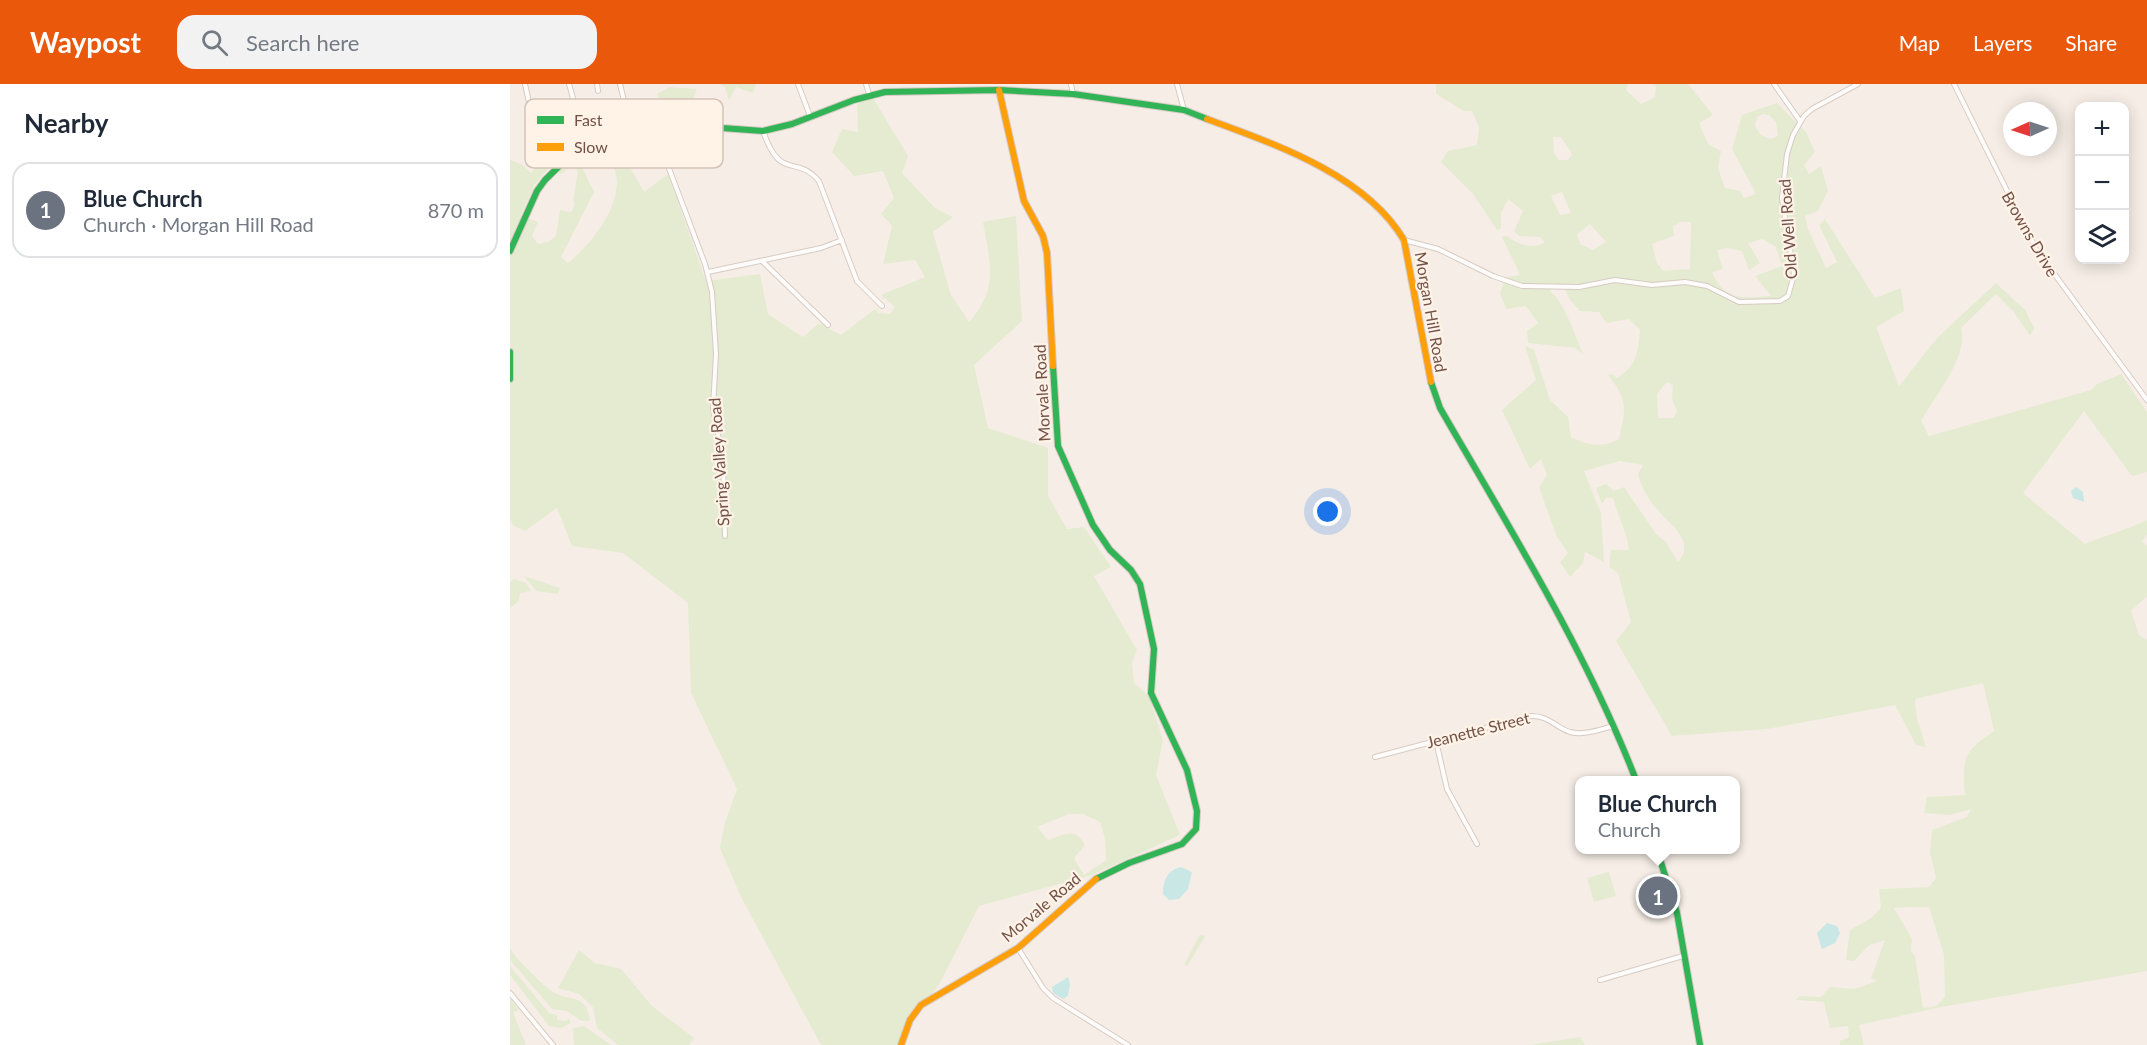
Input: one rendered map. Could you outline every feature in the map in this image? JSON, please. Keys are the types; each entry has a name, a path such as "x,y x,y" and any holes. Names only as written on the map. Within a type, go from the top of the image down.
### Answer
{"main road":[{"name":"Morgan Hill Road","path":"723,126 763,131 869,94 898,91 999,90 1073,94 1184,110 1272,142 1314,162 1372,203 1397,228 1404,240 1427,368 1440,408 1545,588 1614,726 1634,776"},
{"name":"Morvale Road","path":"901,1045 909,1019 916,1008 959,980 1018,948 1094,881 1128,862 1182,844 1193,835 1198,819 1182,758 1152,697 1150,680 1154,649 1140,584 1131,570 1110,550 1093,525 1058,446 1047,253 1043,236 1024,201 999,90"},
{"path":"510,251 543,182 558,168"},
{"path":"510,352 510,379"},
{"path":"1659,854 1676,907 1700,1045"}],"street":[{"path":"525,84 528,99"},
{"path":"570,84 573,98"},
{"path":"597,84 598,91"},
{"path":"620,84 624,99"},
{"path":"798,84 810,116"},
{"path":"866,84 869,94"},
{"path":"1071,84 1073,94"},
{"path":"1177,84 1184,110"},
{"path":"1774,84 1800,121 1812,109 1858,84"},
{"name":"Browns Drive","path":"1954,84 2036,249 2147,400"},
{"name":"Old Well Road","path":"1404,240 1438,249 1493,276 1522,286 1579,287 1615,280 1652,285 1685,282 1707,286 1739,302 1780,302 1788,296 1794,275 1786,236 1783,180 1787,154 1800,121"},
{"path":"763,131 770,153 777,160 808,172 819,181 860,285 882,306"},
{"name":"Spring Valley Road","path":"669,168 708,272 713,297 716,350 713,408 723,461 725,536"},
{"path":"708,272 824,247 842,240"},
{"path":"761,261 828,325"},
{"name":"Jeanette Street","path":"1375,757 1530,716 1541,715 1569,732 1579,733 1614,726"},
{"path":"1436,741 1447,789 1477,844"},
{"path":"1018,948 1043,988 1053,998 1128,1045"},
{"path":"1600,980 1683,956"},
{"path":"510,993 553,1045"}],"green space":[{"path":"719,84 756,84 753,93 736,87 729,101 725,87"},
{"path":"1436,84 1628,84 1626,90 1641,104 1655,97 1656,86 1652,84 1688,84 1713,115 1699,123 1708,144 1721,151 1718,168 1725,188 1740,191 1744,198 1756,194 1732,149 1742,115 1777,103 1806,132 1815,152 1804,165 1809,174 1821,166 1828,191 1818,211 1805,216 1808,229 1826,268 1837,262 1819,225 1825,219 1875,298 1901,288 1904,311 1876,327 1899,386 1938,337 1996,283 2025,310 2034,328 2030,336 2013,311 1996,294 1961,328 1962,339 1956,363 1921,421 1929,436 2091,390 2097,384 2121,374 2147,412 2147,472 2132,476 2084,411 2023,493 2085,544 2147,520 2147,534 2142,542 2147,546 2147,596 2131,611 2139,635 2147,640 2147,971 1941,1007 1859,1025 1864,1045 1840,1045 1840,1041 1849,1037 1848,1026 1830,1028 1824,1002 1796,1000 1799,996 1821,997 1830,987 1854,989 1877,981 1871,978 1885,940 1869,945 1854,961 1846,960 1850,930 1871,918 1881,908 1879,889 1929,887 1936,878 1930,853 1932,830 1967,817 1971,809 1950,815 1924,813 1927,797 1965,795 1964,773 1967,757 1976,744 1994,731 1983,683 1915,699 1917,719 1926,747 1916,745 1895,705 1767,729 1672,736 1616,641 1631,622 1618,573 1609,567 1611,550 1629,550 1613,498 1606,498 1602,504 1596,488 1606,484 1614,491 1624,487 1656,534 1666,542 1678,562 1683,554 1683,539 1645,492 1638,474 1643,465 1620,461 1584,471 1601,513 1604,562 1585,552 1583,563 1570,577 1560,562 1568,553 1557,537 1539,488 1547,475 1541,459 1530,469 1502,410 1536,380 1525,346 1534,350 1550,400 1568,417 1571,437 1595,445 1607,444 1619,439 1624,405 1619,391 1608,375 1612,374 1617,378 1633,363 1640,330 1629,319 1606,323 1599,312 1580,311 1570,300 1562,284 1557,284 1550,291 1561,304 1584,355 1575,348 1528,343 1527,331 1538,323 1526,306 1506,309 1500,293 1506,277 1520,275 1502,237 1507,236 1516,242 1530,246 1545,242 1540,237 1519,236 1514,231 1523,211 1508,199 1501,213 1501,228 1497,230 1473,194 1441,162 1448,151 1477,145 1479,127 1472,111 1464,111 1436,94","holes":["1763,114 1769,115 1776,122 1778,136 1771,139 1761,135 1755,126 1757,117","1553,137 1561,137 1572,154 1568,160 1559,160 1554,153","1562,192 1571,213 1560,215 1551,196","1682,222 1691,222 1690,269 1663,271 1657,263 1652,244 1674,236 1673,226","1590,224 1606,242 1593,250 1580,244 1577,234","1763,239 1776,247 1782,266 1755,276 1771,296 1736,296 1723,289 1712,272 1723,269 1717,250 1727,248 1742,251 1749,270 1760,263 1748,243","1667,382 1673,385 1672,399 1677,411 1673,418 1658,418 1657,394","1929,907 1944,955 1945,997 1936,1006 1923,1008 1915,956 1911,951 1912,939 1894,908"]},
{"path":"669,87 697,89 693,99 659,99 657,94"},
{"path":"873,98 908,156 902,173 935,208 953,217 933,232 951,295 969,322 985,298 990,275 983,222 1016,216 1022,321 974,365 988,428 1048,448 1048,496 1067,529 1084,527 1111,567 1094,576 1137,650 1132,663 1134,683 1149,696 1163,740 1156,775 1180,835 1092,875 979,906 940,983 897,1045 821,1045 741,897 720,848 725,822 737,789 691,693 688,603 623,553 572,546 557,508 525,531 513,525 510,518 510,160 523,165 531,173 535,168 549,168 535,184 520,216 538,222 532,236 538,244 548,242 556,236 560,210 571,212 575,205 573,200 578,172 576,168 582,168 594,192 561,257 568,263 593,238 612,206 617,184 614,168 630,168 644,192 668,174 706,281 760,274 768,314 803,337 819,323 841,335 875,309 879,313 890,314 895,307 881,295 925,277 915,260 883,264 892,226 881,214 894,198 883,171 854,176 832,152 842,129 858,132 857,104","holes":["1069,814 1083,814 1100,822 1105,839 1106,860 1084,875 1074,858 1085,845 1081,839 1073,834 1064,834 1048,840 1037,827"]},
{"path":"563,168 570,168 561,174 558,172"},
{"path":"524,576 560,588 558,594 536,591"},
{"path":"514,579 526,583 531,591 520,593 519,601 510,608 510,582"},
{"path":"1609,872 1616,896 1594,902 1587,878"},
{"path":"1199,936 1205,937 1187,966 1184,965"},
{"path":"510,949 530,972 553,992 581,1002 588,1012 590,1021 581,1021 567,1011 552,1009 510,960"},
{"path":"579,950 595,963 621,969 652,1006 694,1038 689,1045 618,1045 597,1028 593,1007 579,994 558,988"},
{"path":"510,966 549,1013 557,1015 557,1020 567,1021 568,1018 571,1023 561,1028 549,1026 510,975"},
{"path":"510,999 519,1010 513,1012 526,1045 510,1045"},
{"path":"584,1026 611,1045 574,1045 573,1028"},
{"path":"1580,1037 1585,1045 1530,1045"}],"water":[{"path":"2076,487 2083,492 2084,502 2073,498 2071,491"},
{"path":"1181,867 1192,872 1188,889 1179,899 1169,900 1163,894 1165,881 1169,873"},
{"path":"1827,923 1837,926 1840,933 1835,943 1822,949 1817,933"},
{"path":"1068,977 1070,984 1068,996 1063,999 1053,993 1052,987"}],"traffic: fast":[{"path":"723,128 763,131 792,124 854,100 885,92 999,90 1073,94 1184,110 1207,119"},
{"path":"510,251 537,191 557,168"},
{"path":"510,352 510,379"},
{"path":"1053,366 1058,446 1093,525 1110,550 1131,570 1140,584 1154,649 1151,693 1187,770 1197,811 1196,829 1182,844 1129,863 1096,879"},
{"path":"1431,382 1440,408 1570,637 1616,731 1634,776"},
{"path":"1658,854 1677,913 1700,1045"}],"traffic: slow":[{"path":"999,90 1024,201 1043,236 1047,253 1053,366"},
{"path":"1207,119 1261,139 1316,164 1342,179 1387,217 1404,240 1431,382"},
{"path":"901,1045 910,1020 921,1005 1018,948 1096,879"}],"place":[{"name":"Blue Church","path":"1658,896"}]}
